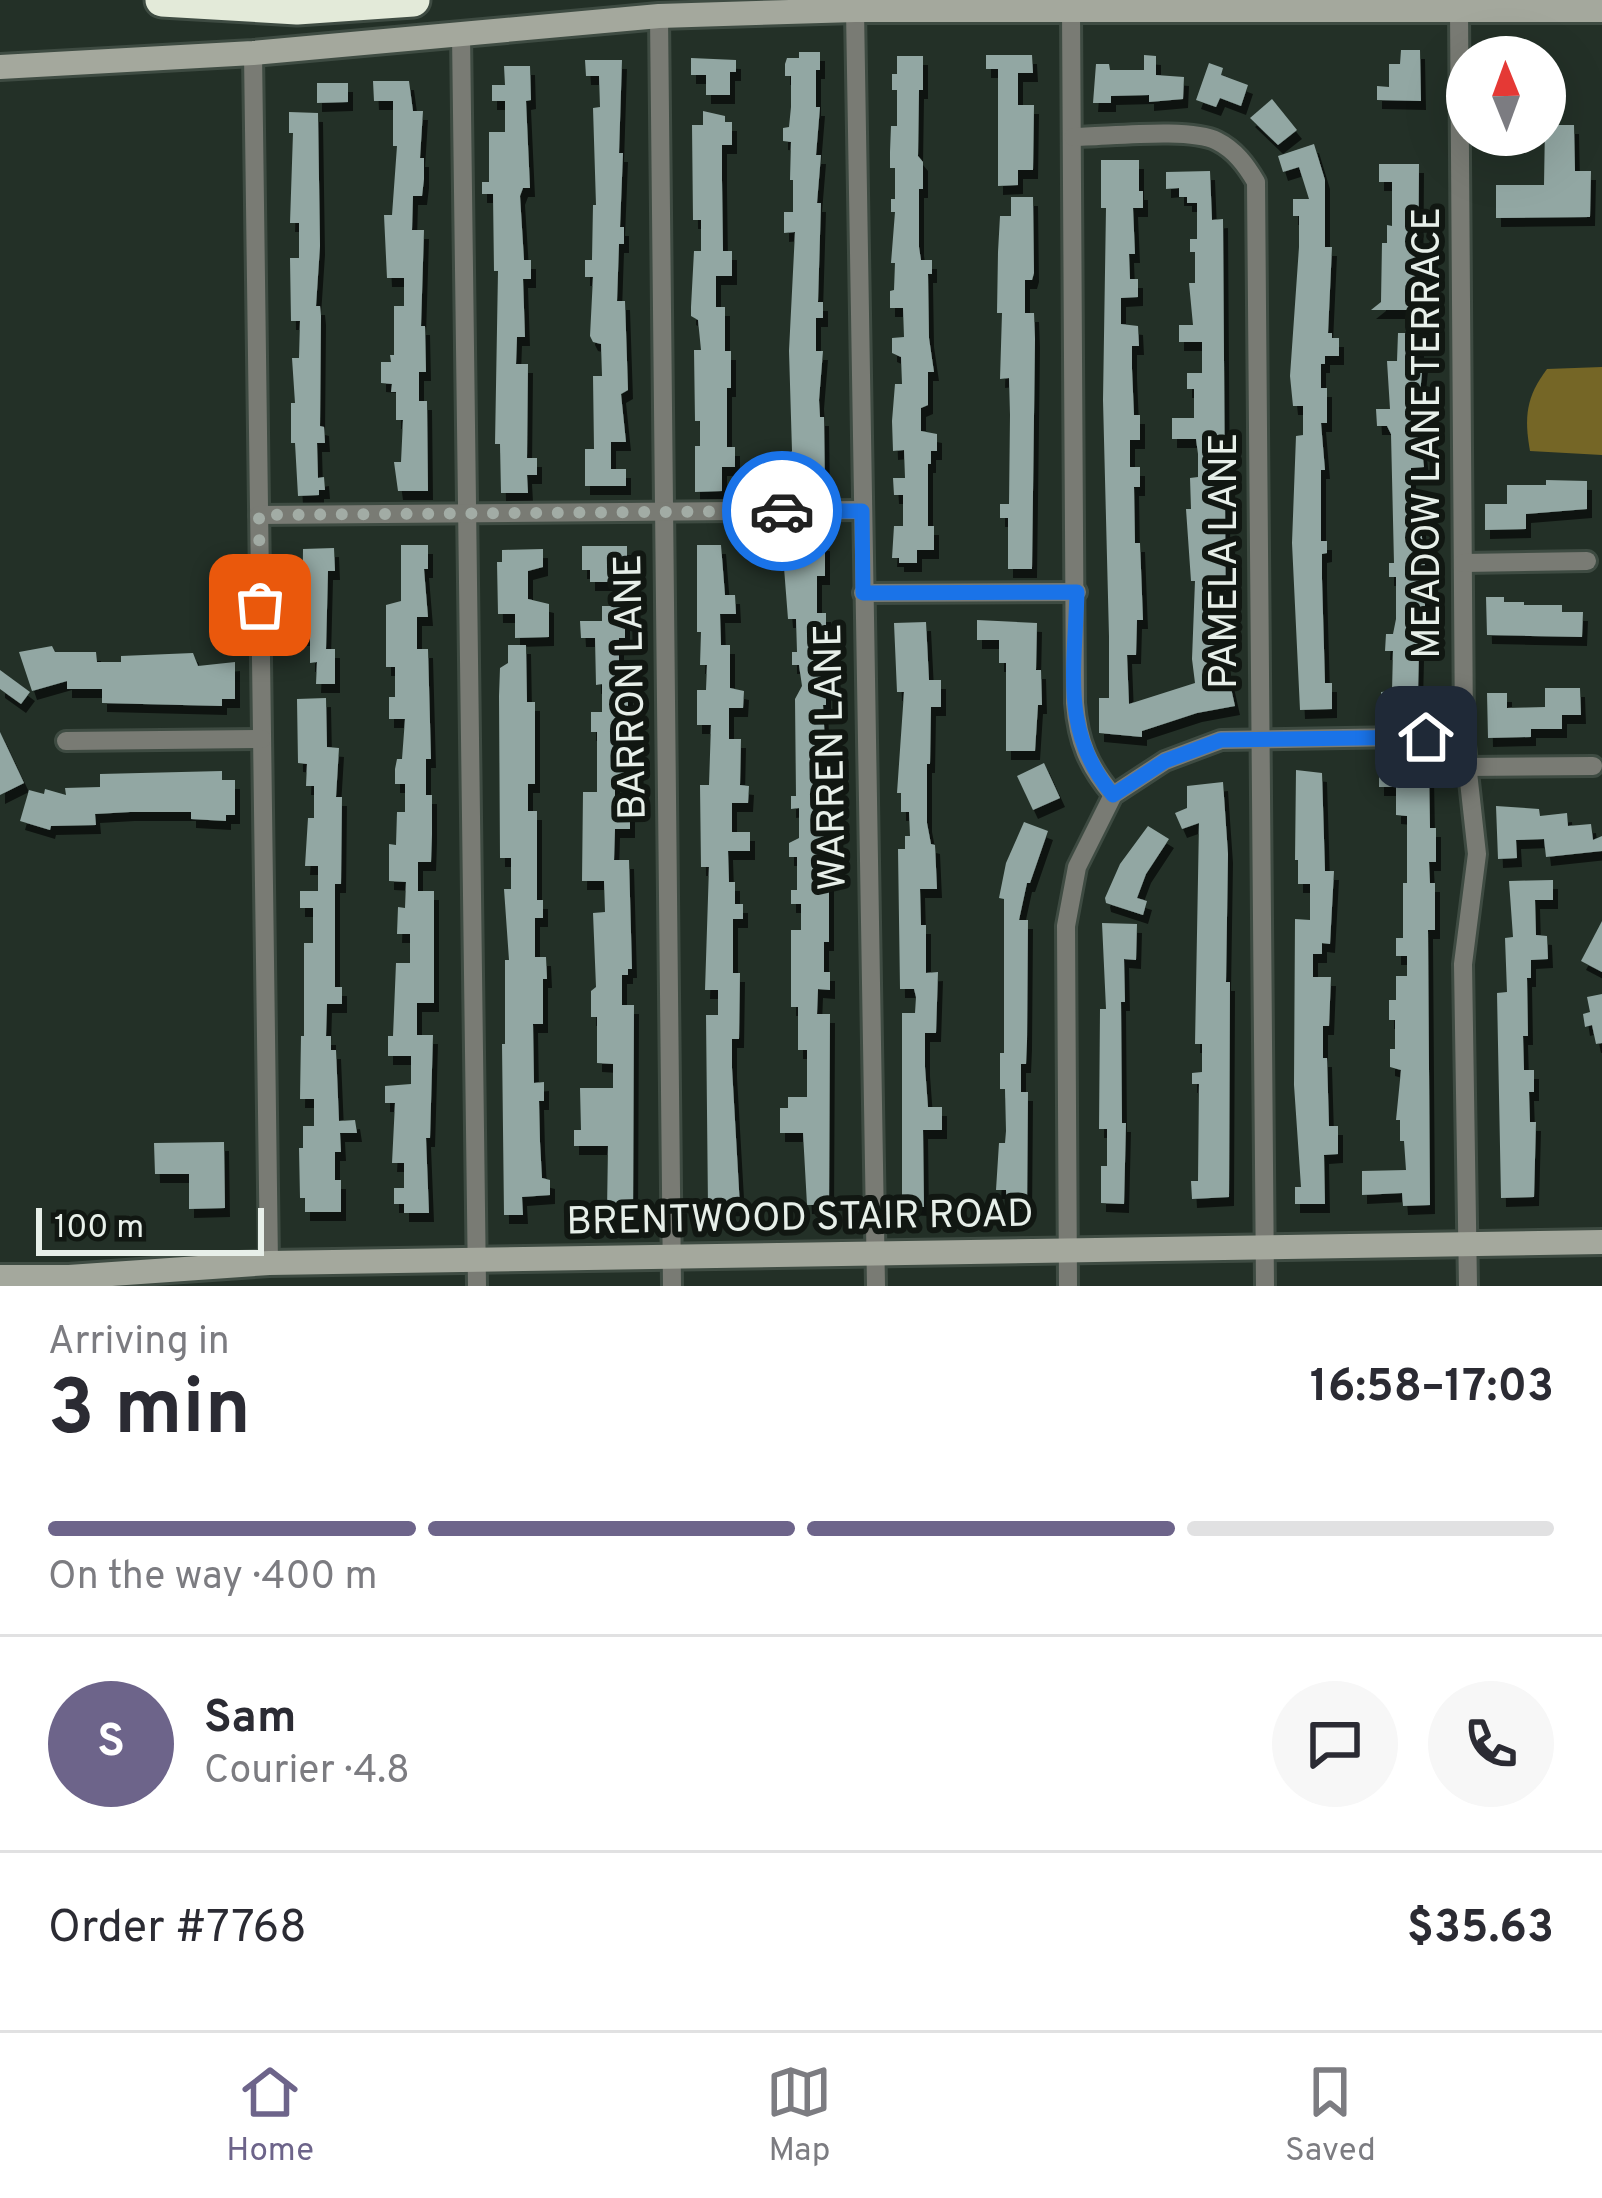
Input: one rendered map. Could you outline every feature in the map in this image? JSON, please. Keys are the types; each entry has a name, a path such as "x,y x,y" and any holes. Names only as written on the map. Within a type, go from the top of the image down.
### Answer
{"highway":[{"path":"161,0 276,8 413,0"}],"main road":[{"path":"0,67 253,53 658,16 855,10 1602,10"},
{"name":"BRENTWOOD STAIR ROAD","path":"0,1277 269,1263 476,1274 672,1258 1602,1242"}],"street":[{"name":"WARREN LANE","path":"855,10 876,1286"},
{"path":"1071,10 1075,704 1078,737 1091,770 1113,795"},
{"name":"MEADOW LANE TERRACE","path":"1459,10 1464,736 1477,854 1463,964 1468,1286"},
{"name":"BARRON LANE","path":"658,16 672,1286"},
{"path":"461,34 476,1274"},
{"path":"253,53 269,1263"},
{"name":"PAMELA LANE","path":"1073,137 1195,135 1216,141 1242,159 1256,182 1265,1286"},
{"path":"259,515 862,511"},
{"path":"1463,563 1587,561"},
{"path":"863,593 1077,592"},
{"path":"1068,1286 1066,926 1077,867 1113,795 1165,761 1221,740 1464,736"},
{"path":"66,741 262,739"},
{"path":"1465,767 1593,766"}],"shaded area":[{"path":"1602,367 1602,455 1530,451 1528,408 1547,369"}],"building":[{"path":"1401,50 1420,50 1421,101 1377,100 1377,86 1389,87 1389,64 1400,64"},
{"path":"799,52 820,52 816,155 821,155 818,302 823,302 823,318 816,318 816,351 823,351 819,400 820,417 824,417 825,490 800,490 800,469 766,469 766,455 792,451 789,351 795,232 784,233 784,212 793,212 793,180 791,142 783,141 783,128 789,127 791,107 791,76 785,76 785,64 787,58 799,58"},
{"path":"986,55 1032,55 1033,73 1018,73 1018,105 1034,105 1033,170 1018,170 1018,185 998,186 998,69 986,69"},
{"path":"1144,55 1156,56 1156,75 1184,77 1183,99 1149,102 1149,95 1111,96 1111,103 1093,103 1096,64 1109,64 1110,70 1144,70"},
{"path":"897,56 923,56 919,247 921,260 932,260 929,338 934,372 928,372 928,405 921,408 921,431 937,434 937,451 931,451 928,464 928,526 934,526 934,550 917,550 917,563 892,558 894,526 903,526 903,495 894,495 893,478 905,478 904,450 893,451 892,421 895,384 902,384 901,357 892,353 892,338 904,337 903,308 890,308 895,263 891,263 895,168 890,168 891,126 897,126 892,74 897,74"},
{"path":"691,58 736,60 736,72 730,72 730,95 706,95 706,75 691,75"},
{"path":"585,60 622,60 619,153 623,153 620,227 624,227 624,244 619,244 617,301 625,301 628,390 621,394 626,442 611,442 611,469 626,469 626,486 585,486 585,449 594,449 593,376 602,376 601,344 590,336 593,277 585,277 585,260 592,260 596,205 593,108 600,107 599,76 586,76"},
{"path":"1209,63 1223,68 1221,75 1248,85 1241,106 1220,98 1216,107 1196,100"},
{"path":"504,66 530,66 531,100 526,101 530,188 523,188 520,196 524,260 531,260 531,279 523,279 525,337 517,337 516,364 528,364 527,458 537,458 537,475 527,475 528,493 501,493 500,444 495,444 498,271 494,271 493,194 482,194 482,182 489,182 489,132 505,132 505,101 492,101 492,85 505,85"},
{"path":"373,81 409,81 413,111 423,111 420,158 424,158 424,179 422,196 413,196 412,230 424,230 421,326 425,326 426,372 419,372 419,401 427,401 428,491 398,491 394,462 401,462 403,420 396,420 392,384 381,383 381,362 391,362 390,355 394,355 394,306 404,306 404,278 387,278 384,215 392,215 397,146 393,146 393,101 374,101"},
{"path":"317,83 348,83 348,102 317,103"},
{"path":"1272,99 1297,130 1278,145 1250,118"},
{"path":"703,111 732,122 732,145 722,145 722,181 723,251 732,251 732,276 716,276 716,307 725,307 725,351 731,351 727,447 735,447 735,467 722,467 722,491 695,492 700,421 695,421 694,350 701,350 698,320 691,316 691,307 701,220 693,220 692,125 703,125"},
{"path":"289,112 318,113 316,306 321,316 320,426 325,443 317,443 318,478 324,477 325,490 319,490 319,495 298,496 295,443 291,443 292,358 299,358 300,321 291,321 290,258 299,258 299,223 290,223 293,133 289,133"},
{"path":"1566,125 1574,125 1575,171 1591,171 1590,217 1496,218 1496,185 1544,185 1544,156 1566,156"},
{"path":"1314,144 1325,180 1325,247 1332,247 1328,333 1339,338 1339,356 1325,356 1321,364 1321,388 1327,388 1327,423 1321,423 1325,470 1321,470 1321,541 1327,541 1327,553 1322,554 1325,683 1332,683 1332,709 1300,710 1292,543 1296,436 1303,435 1303,406 1293,406 1290,376 1299,247 1299,216 1293,216 1293,199 1309,199 1299,167 1283,172 1278,156"},
{"path":"1101,160 1139,160 1139,191 1143,191 1143,208 1133,208 1135,254 1129,254 1130,279 1138,279 1138,297 1121,298 1121,324 1138,326 1139,346 1132,346 1132,369 1140,440 1130,440 1130,467 1140,467 1140,487 1134,487 1135,543 1140,543 1143,620 1137,620 1136,655 1127,655 1129,704 1195,683 1195,581 1191,581 1186,509 1191,509 1190,478 1198,477 1198,454 1196,439 1172,439 1172,418 1194,418 1194,389 1187,389 1187,373 1202,373 1202,342 1179,342 1179,325 1193,325 1189,283 1195,283 1195,252 1190,252 1190,239 1197,239 1197,203 1179,197 1179,188 1166,189 1166,172 1210,171 1212,220 1223,219 1226,638 1224,647 1212,647 1219,681 1229,679 1235,706 1142,731 1142,737 1099,733 1099,698 1109,698 1103,400 1106,208 1101,208"},
{"path":"1379,164 1419,164 1418,290 1414,290 1413,310 1371,310 1381,302 1382,243 1387,243 1387,225 1392,226 1392,182 1379,182"},
{"path":"1011,197 1033,197 1034,273 1032,280 1025,280 1025,313 1034,313 1035,339 1032,569 1008,569 1008,518 1000,518 1000,504 1009,504 1010,415 1009,378 1000,379 998,252 1000,216 1011,216"},
{"path":"1398,333 1419,333 1419,362 1423,362 1418,415 1424,467 1411,468 1411,498 1424,498 1424,517 1420,517 1425,652 1419,652 1418,692 1426,692 1426,710 1381,715 1381,692 1392,691 1393,651 1385,651 1386,634 1393,634 1396,619 1396,577 1389,577 1389,563 1394,563 1391,434 1387,426 1377,426 1376,409 1390,409 1387,361 1397,361"},
{"path":"1546,480 1587,481 1587,509 1526,514 1526,529 1485,530 1485,504 1507,504 1507,485 1546,485"},
{"path":"782,542 825,542 825,576 817,576 817,613 826,613 823,705 828,801 824,801 824,833 828,833 829,849 823,849 823,881 829,881 824,972 830,972 830,990 818,989 817,1014 830,1014 829,1205 807,1205 803,1133 780,1133 780,1108 788,1108 788,1097 807,1097 807,1050 798,1050 798,1007 791,1007 791,930 801,930 801,904 791,904 791,890 797,890 797,857 789,857 789,843 799,838 799,808 791,809 791,796 796,796 795,699 802,686 799,665 792,665 792,652 797,652 796,619 788,619"},
{"path":"401,545 428,545 428,569 424,569 428,617 417,617 417,649 428,649 431,759 426,759 426,795 432,795 432,834 431,862 418,862 418,891 434,891 434,1003 417,1003 417,1035 433,1035 430,1138 426,1138 429,1213 404,1213 404,1204 394,1204 394,1188 404,1188 404,1163 392,1163 395,1103 385,1103 385,1086 411,1084 411,1056 388,1056 396,963 410,963 410,934 397,934 398,907 405,908 406,882 389,881 389,844 396,845 397,812 405,812 405,784 395,784 395,769 397,759 402,759 405,719 389,719 395,667 386,667 386,605 401,601"},
{"path":"697,545 721,545 725,595 735,595 736,614 720,614 721,645 730,645 730,688 744,691 743,708 729,708 729,739 741,739 740,785 749,786 748,803 732,803 732,832 750,832 750,851 728,851 735,904 743,904 743,919 733,919 733,973 740,973 739,1039 732,1039 732,1068 740,1207 708,1208 706,1015 718,1015 718,990 705,990 709,867 701,867 700,785 709,785 711,725 697,725 697,690 706,690 707,665 700,665 701,632 697,632"},
{"path":"582,546 627,546 627,562 610,562 610,582 590,582 590,570 582,570"},
{"path":"334,548 335,571 328,571 326,649 335,649 335,684 316,684 317,662 310,663 310,637 302,637 303,549"},
{"path":"543,549 543,567 528,571 528,599 549,604 549,637 515,638 515,614 498,614 497,562 502,562 502,550"},
{"path":"1486,597 1504,597 1504,602 1524,605 1562,605 1562,612 1583,612 1582,637 1487,635"},
{"path":"602,606 625,606 619,667 626,667 628,776 615,779 615,813 630,813 630,829 615,829 614,860 629,860 632,969 622,975 622,1005 634,1005 633,1212 607,1211 608,1146 574,1146 574,1130 581,1130 580,1088 613,1088 613,1064 597,1063 597,1017 591,1017 591,991 596,987 593,913 605,912 604,881 582,881 583,792 597,792 597,732 591,732 591,712 602,712 602,684 596,685 595,638 581,638 580,621 602,621"},
{"path":"977,620 1037,623 1036,670 1041,670 1042,705 1038,705 1035,751 1006,751 1006,663 999,663 999,640 977,640"},
{"path":"926,622 929,680 941,680 941,707 931,707 927,764 927,823 935,845 937,889 920,889 926,973 938,972 936,1033 925,1033 925,1067 928,1107 942,1107 942,1130 923,1130 924,1207 902,1206 902,1013 915,1013 916,997 914,989 900,989 898,849 905,849 905,836 910,836 909,812 901,812 901,793 897,793 904,692 897,692 894,623"},
{"path":"508,645 526,645 527,702 535,702 535,784 528,784 528,811 537,811 537,900 543,900 543,918 535,918 535,957 546,957 547,979 543,979 543,1024 533,1024 534,1083 544,1082 544,1101 539,1101 542,1178 550,1180 550,1195 522,1197 523,1215 504,1215 502,1044 505,960 509,960 504,889 511,889 511,858 500,858 499,696 500,668 508,663"},
{"path":"52,646 55,652 96,652 97,662 121,662 121,656 193,653 198,666 235,662 235,699 222,699 222,706 102,703 102,689 67,689 67,681 32,691 19,652"},
{"path":"0,670 30,692 21,704 0,689"},
{"path":"1545,688 1580,688 1581,715 1562,715 1562,729 1531,729 1531,737 1488,738 1487,693 1507,693 1507,708 1545,707"},
{"path":"326,698 327,747 339,748 336,797 342,797 341,884 335,884 335,987 342,987 342,1004 327,1004 326,1036 331,1036 331,1050 336,1050 339,1121 355,1120 357,1133 340,1133 341,1152 335,1152 341,1212 305,1212 305,1198 300,1198 299,1148 303,1148 303,1126 314,1126 314,1099 300,1099 301,1036 304,943 313,943 313,908 300,908 300,891 318,891 318,866 305,866 314,786 306,786 307,764 298,763 297,699"},
{"path":"0,732 24,783 0,795"},
{"path":"1044,763 1060,798 1033,810 1017,776"},
{"path":"1379,768 1429,768 1430,828 1436,828 1436,862 1429,862 1430,883 1435,883 1435,930 1428,930 1430,1205 1403,1206 1402,1193 1362,1195 1362,1171 1406,1170 1400,1120 1396,1120 1401,1070 1390,1067 1395,1020 1389,1020 1389,1000 1396,1000 1396,976 1407,976 1407,956 1396,956 1396,938 1403,938 1407,816 1396,815 1396,787 1379,787"},
{"path":"1296,770 1322,773 1325,871 1334,871 1330,944 1322,943 1322,954 1313,954 1313,977 1331,977 1323,1058 1327,1058 1329,1126 1338,1126 1338,1154 1324,1155 1325,1204 1295,1204 1295,1187 1301,1187 1294,1085 1295,919 1310,920 1310,884 1298,884 1295,860"},
{"path":"222,771 222,780 235,780 235,815 226,815 226,821 191,819 191,812 130,812 95,814 96,825 51,826 50,830 20,821 29,790 66,795 65,788 100,787 100,774"},
{"path":"1223,782 1228,854 1226,982 1230,982 1229,1197 1192,1199 1191,1181 1198,1181 1199,1084 1192,1084 1192,1073 1202,1072 1202,1044 1195,1044 1199,823 1182,829 1175,813 1187,808 1187,786"},
{"path":"1496,806 1539,809 1540,816 1567,813 1568,826 1591,824 1593,840 1602,836 1602,851 1546,857 1544,839 1516,840 1517,858 1498,859"},
{"path":"1024,822 1048,831 1027,883 1019,920 1028,920 1026,1064 1021,1064 1021,1092 1028,1092 1027,1209 1007,1209 1006,1190 996,1190 999,1143 1005,1143 1006,1131 1005,1089 1000,1089 1004,899 999,898 1006,863"},
{"path":"1148,826 1169,839 1137,898 1147,901 1143,915 1106,903 1105,898 1120,864"},
{"path":"1553,880 1553,900 1535,900 1536,935 1547,936 1548,959 1531,960 1528,1036 1523,1036 1524,1070 1534,1070 1534,1092 1529,1092 1530,1122 1536,1122 1534,1197 1501,1198 1497,993 1507,992 1505,938 1513,937 1509,881"},
{"path":"1602,921 1602,972 1581,961"},
{"path":"1102,923 1137,924 1136,960 1124,959 1125,1002 1121,1002 1124,1204 1101,1203 1101,1166 1107,1166 1107,1129 1099,1129 1100,1009 1106,1009"},
{"path":"1602,994 1602,1043 1596,1044 1592,1025 1585,1027 1583,1014 1590,1012 1587,997"},
{"path":"224,1142 225,1208 189,1209 189,1174 155,1174 154,1143"}],"way so far":[{"path":"260,605 259,515 782,511"}],"route":[{"path":"782,511 862,511 863,593 1077,592 1078,737 1091,770 1113,795 1165,761 1221,740 1426,737"}]}
